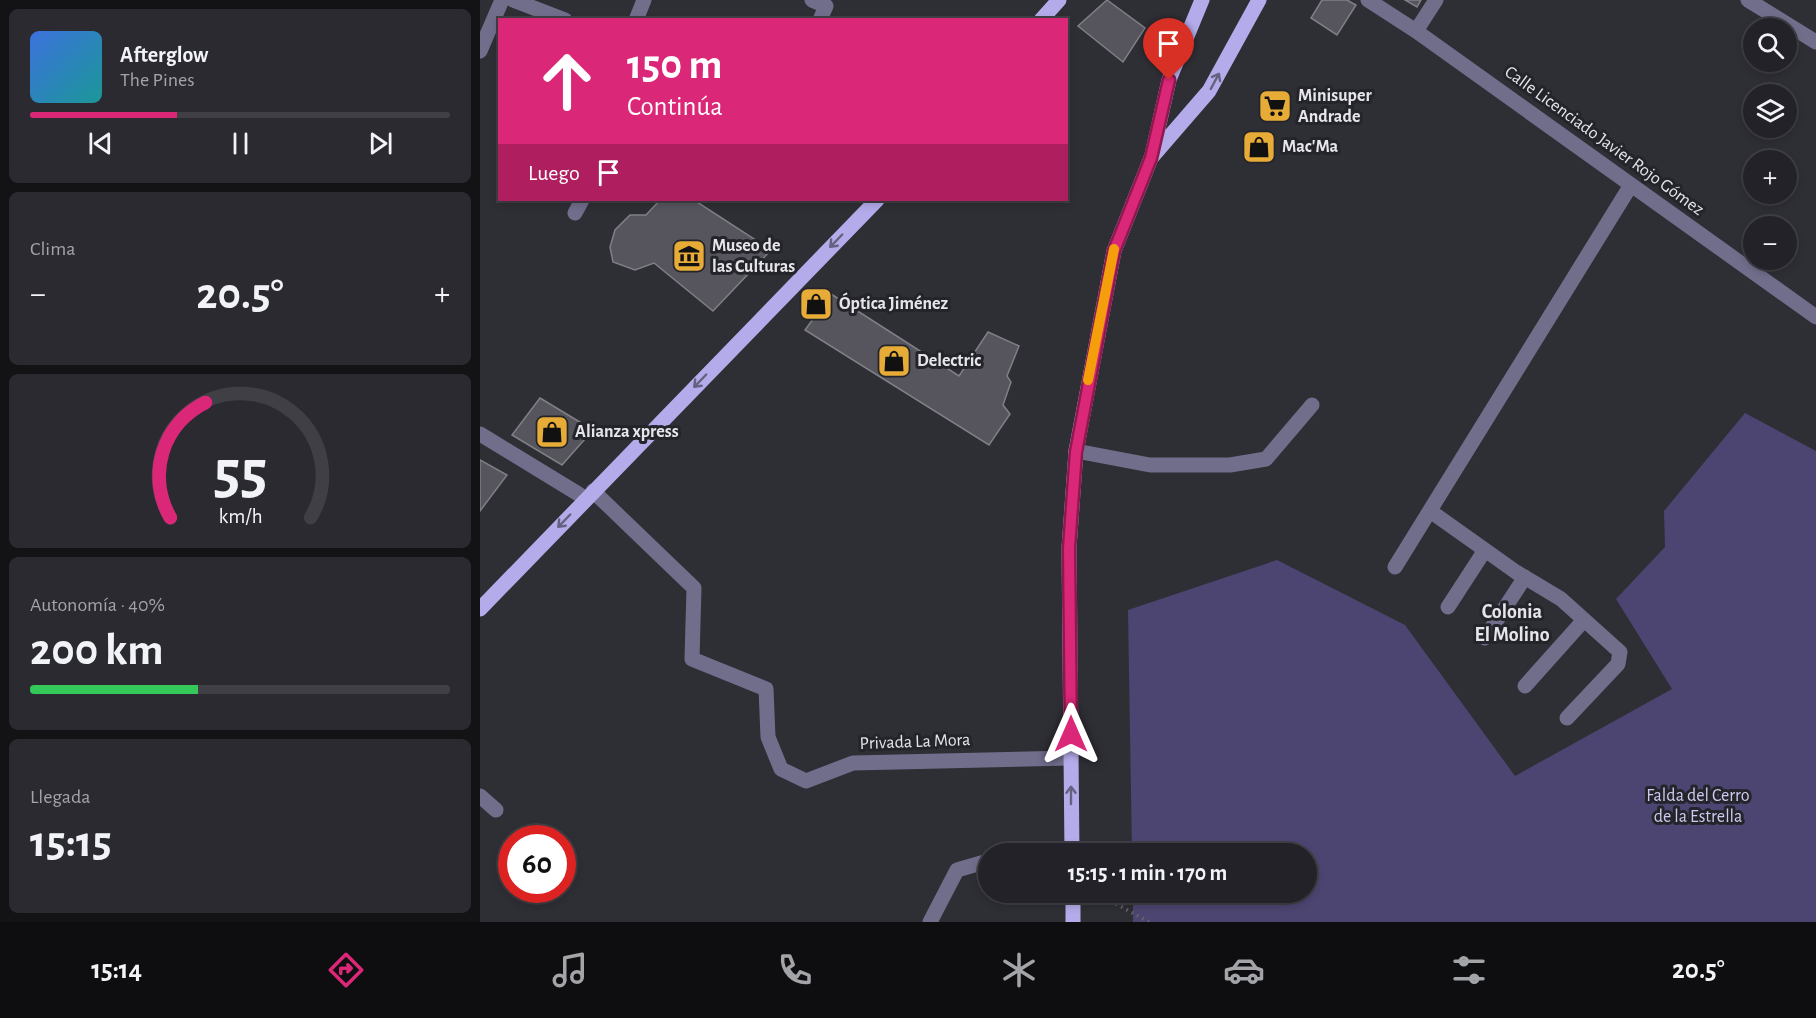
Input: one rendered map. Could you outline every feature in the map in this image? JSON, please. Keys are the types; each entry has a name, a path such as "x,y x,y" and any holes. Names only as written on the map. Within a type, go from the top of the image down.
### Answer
{"main road":[{"path":"1043,18 1059,0"},
{"path":"1072,843 1069,548 1076,452 1114,251 1151,158 1169,80 1202,0"},
{"path":"1151,158 1209,91 1258,0"},
{"path":"480,609 876,201"},
{"path":"1073,903 1073,922"}],"street":[{"path":"480,51 502,0"},
{"path":"513,0 560,18"},
{"path":"637,18 644,0"},
{"path":"812,0 826,6 821,18"},
{"name":"Calle Licenciado Javier Rojo Gómez","path":"1368,0 1416,31 1816,317"},
{"path":"1416,31 1436,0"},
{"path":"1748,0 1816,42"},
{"path":"1395,567 1632,185"},
{"path":"1076,452 1150,465 1230,465 1266,459 1312,405"},
{"name":"Privada La Mora","path":"480,434 589,495 694,588 692,659 766,688 768,737 781,769 806,781 853,763 1071,758"},
{"path":"1430,511 1525,577 1561,599 1620,652 1618,664 1567,718"},
{"path":"1448,607 1485,550"},
{"path":"1485,638 1525,577"},
{"path":"1525,686 1584,620"},
{"path":"480,796 496,810"},
{"path":"930,922 957,870 978,864"}],"path":[{"path":"1115,903 1149,922"}],"green space":[{"name":"Falda del Cerro de la Estrella","path":"1745,413 1816,451 1816,922 1133,922 1133,903 1317,903 1317,843 1132,843 1128,610 1277,560 1405,625 1515,776 1672,689 1616,599 1665,547 1664,511"}],"building":[{"path":"1107,0 1145,28 1123,62 1078,26"},
{"path":"1322,0 1347,0 1356,5 1337,35 1311,18"},
{"path":"1405,0 1421,0 1417,7"},
{"name":"Museo de las Culturas","path":"659,201 696,201 771,250 713,311 654,263 635,270 613,262 610,247 615,230 630,215 646,215"},
{"name":"Delectric","path":"831,294 959,376 988,332 1019,346 1007,376 1011,382 1003,405 1010,414 989,445 805,330"},
{"name":"Alianza xpress","path":"540,398 593,430 562,465 512,435"},
{"path":"480,460 507,475 480,511"}],"slow traffic":[{"path":"1088,380 1114,249"}],"place":[{"name":"Minisuper Andrade","path":"1275,106"},
{"name":"Mac'Ma","path":"1259,147"},
{"name":"Museo de las Culturas","path":"689,256"},
{"name":"Óptica Jiménez","path":"816,304"},
{"name":"Delectric","path":"894,361"},
{"name":"Alianza xpress","path":"552,432"}],"district":[{"name":"Colonia El Molino","path":"1512,624"}],"route":[{"path":"1071,734 1069,548 1076,452 1092,356 1114,251 1151,158 1169,80"}]}
